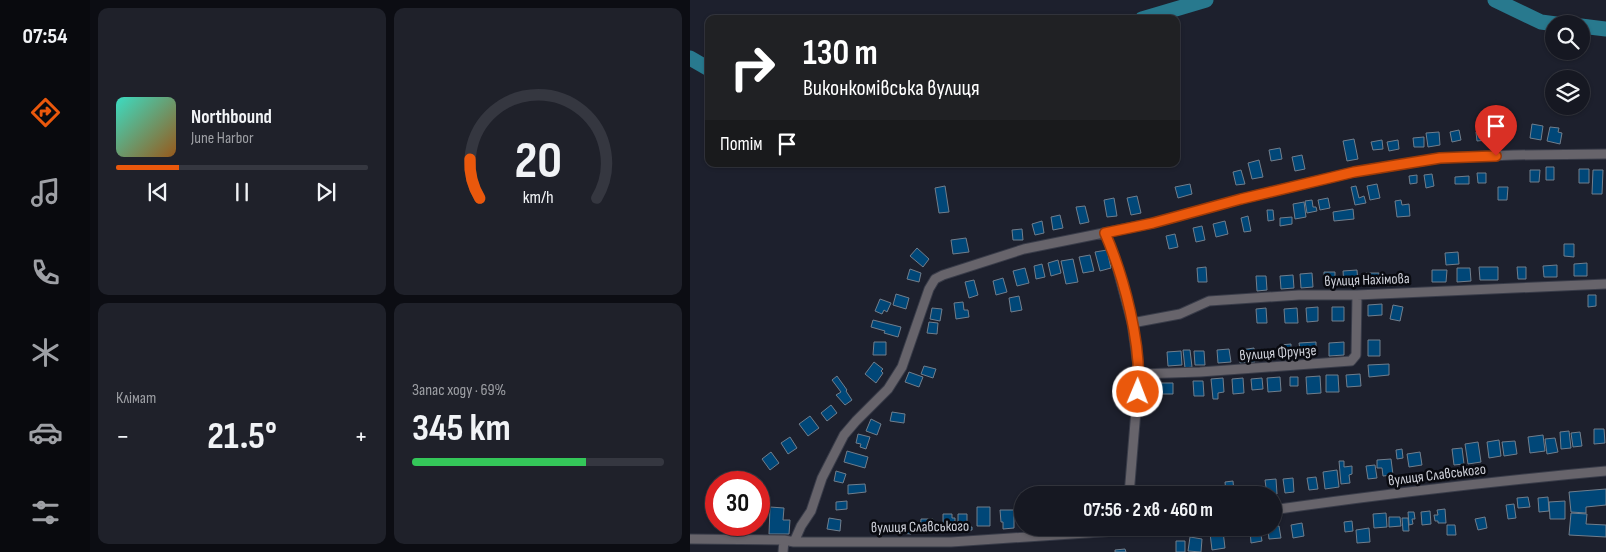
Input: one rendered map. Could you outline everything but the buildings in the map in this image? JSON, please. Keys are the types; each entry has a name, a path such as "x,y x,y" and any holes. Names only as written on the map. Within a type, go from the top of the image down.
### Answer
{"street":[{"path":"794,542 801,526 811,511 822,478 844,435 888,389 902,367 929,289 943,275 1024,250 1153,223 1241,199 1354,172 1440,158 1606,154"},
{"path":"1105,233 1114,255 1132,323 1139,374 1130,486"},
{"name":"вулиця Нахімова","path":"1132,323 1180,314 1209,302 1299,295 1358,295 1606,284"},
{"name":"вулиця Фрунзе","path":"1139,374 1200,372 1351,361 1356,354 1358,295"},
{"name":"вулиця Славського","path":"1282,509 1528,478 1606,471"},
{"name":"вулиця Славського","path":"690,539 784,540 794,542 951,542 1032,536"},
{"path":"783,552 784,540"}],"waterway":[{"path":"1155,15 1206,0"},
{"path":"1495,0 1545,23"},
{"path":"1590,27 1606,29"},
{"path":"690,58 705,67"}],"route":[{"path":"1138,392 1139,374 1132,323 1114,255 1105,233 1153,223 1241,199 1354,172 1440,158 1496,156"}]}
